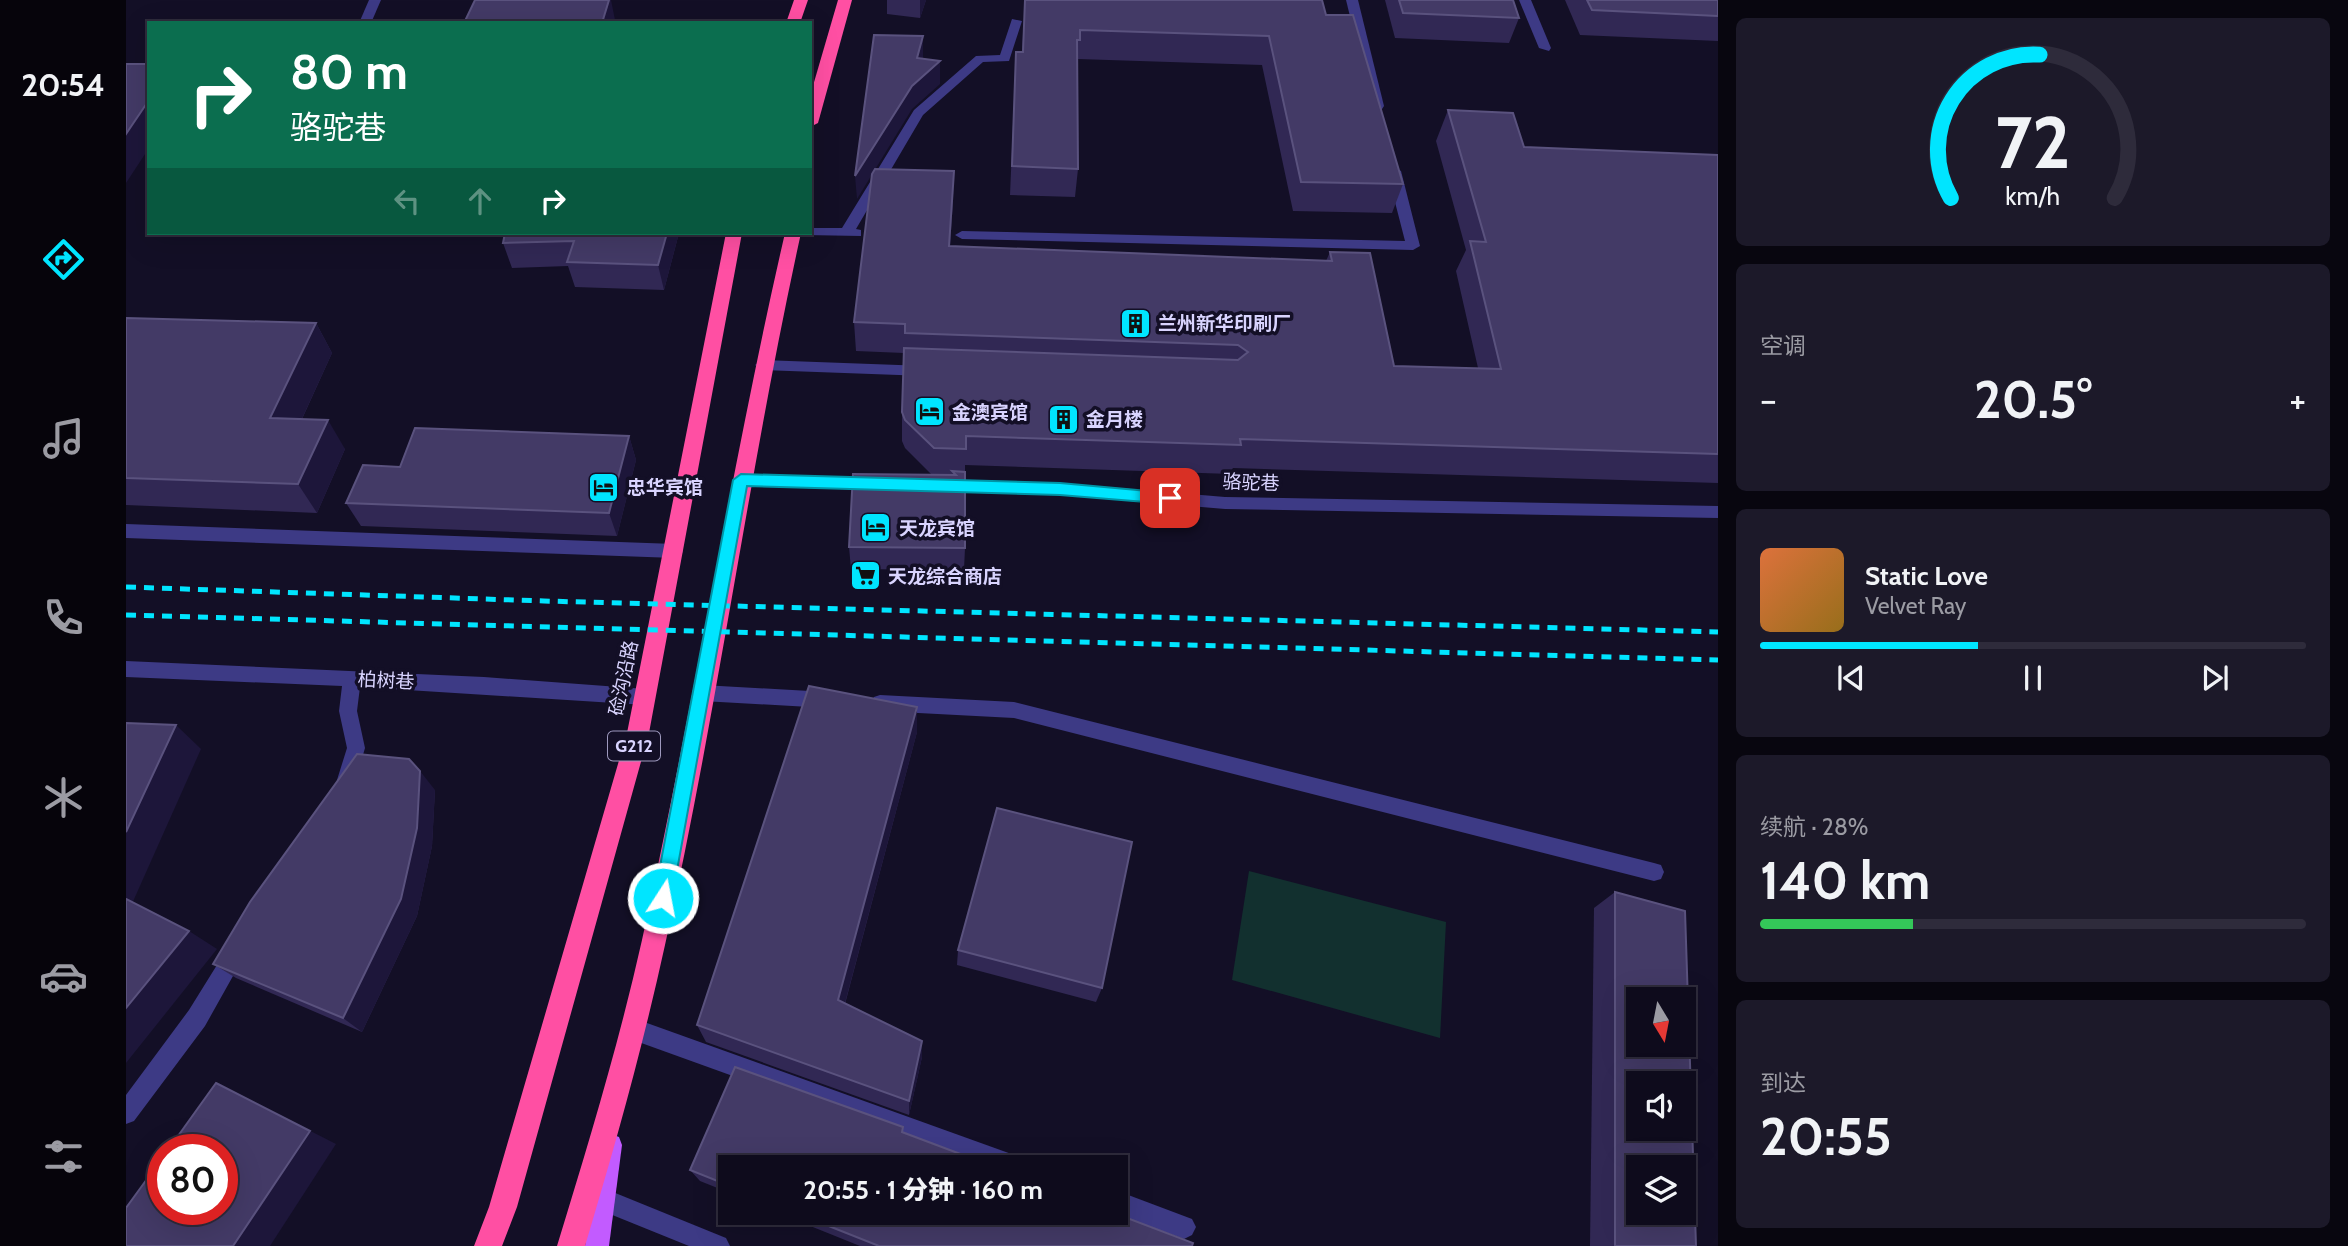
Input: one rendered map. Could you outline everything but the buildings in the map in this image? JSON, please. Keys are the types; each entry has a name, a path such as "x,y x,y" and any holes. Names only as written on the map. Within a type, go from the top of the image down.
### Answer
{"highway":[{"path":"794,21 801,0"},
{"path":"812,117 845,0"},
{"name":"硷沟沿路","path":"488,1246 503,1207 646,697 734,235"},
{"name":"G212","path":"572,1246 618,1092 663,898 762,365 793,235"}],"main road":[{"path":"597,1246 618,1092"}],"street":[{"path":"366,21 375,0"},
{"path":"1352,0 1381,117"},
{"path":"1525,0 1545,48"},
{"path":"812,232 853,233 918,113 980,59 1005,58 1016,21"},
{"path":"962,235 1413,246 1390,155"},
{"path":"762,365 941,371"},
{"path":"741,480 894,484"},
{"name":"骆驼巷","path":"921,485 1060,489 1226,503 1718,512"},
{"path":"126,531 675,551"},
{"name":"柏树巷","path":"126,669 352,678 646,697"},
{"path":"334,798 350,776 356,748 348,711 352,678"},
{"path":"702,693 1014,710 1654,872"},
{"path":"126,1113 197,1018 246,935"},
{"path":"633,1029 984,1155"},
{"path":"603,1200 718,1246"},
{"path":"479,1246 503,1207"},
{"path":"1128,1207 1184,1227"}],"green space":[{"path":"1249,871 1446,922 1440,1038 1232,980"}],"railway":[{"path":"126,587 544,601 1718,632"},
{"path":"126,615 1718,660"}],"place":[{"name":"兰州新华印刷厂","path":"1135,323"},
{"name":"金澳宾馆","path":"929,412"},
{"name":"金月楼","path":"1063,419"},
{"name":"忠华宾馆","path":"604,487"},
{"name":"天龙宾馆","path":"876,528"},
{"name":"天龙综合商店","path":"865,576"}],"route":[{"path":"663,898 741,480 1060,489 1170,498"}]}
